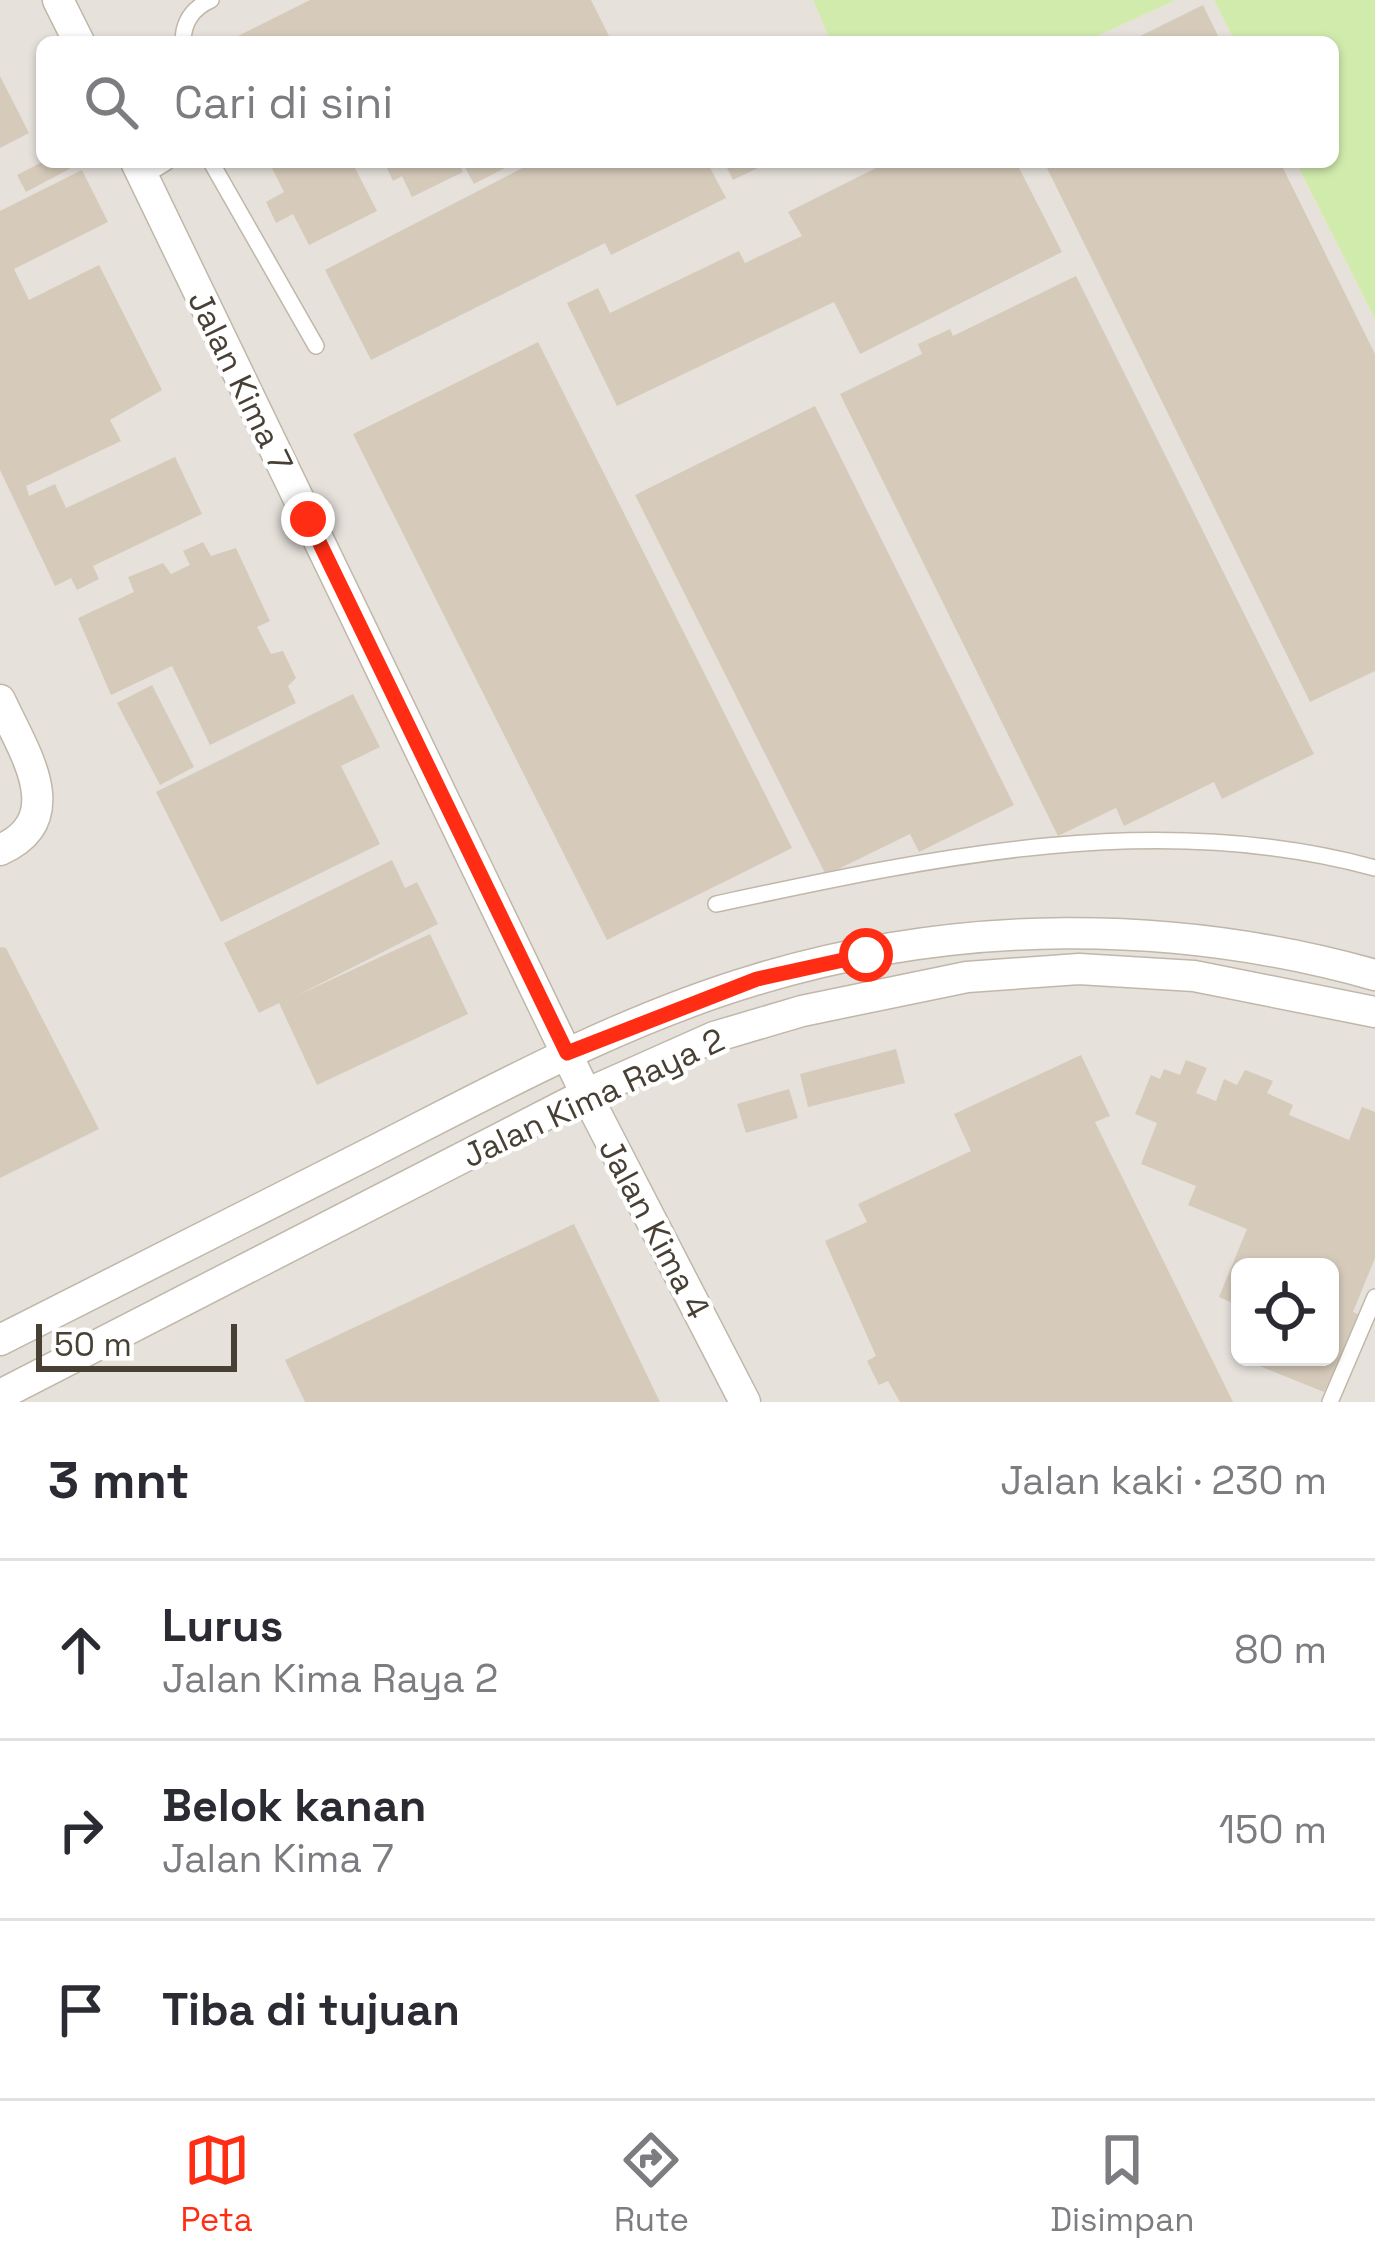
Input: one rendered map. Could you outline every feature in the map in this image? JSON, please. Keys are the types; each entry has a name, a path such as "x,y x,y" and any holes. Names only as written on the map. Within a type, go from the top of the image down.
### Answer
{"street":[{"path":"58,0 76,36"},
{"name":"Jalan Kima 7","path":"149,168 567,1053"},
{"path":"0,700 38,787 41,805 29,830 0,850"},
{"name":"Jalan Kima Raya 2","path":"0,1340 567,1053 757,979 866,955 1020,932 1124,932 1333,963 1375,975"},
{"name":"Jalan Kima Raya 2","path":"0,1395 586,1094 714,1037 802,1012 967,976 1079,969 1194,976 1375,1012"},
{"name":"Jalan Kima 4","path":"567,1053 745,1402"}],"lane":[{"path":"183,36 197,6 211,0"},
{"path":"214,168 316,346"},
{"path":"716,904 1017,845 1148,841 1325,854 1375,868"},
{"path":"1330,1402 1375,1297"}],"shaded area":[{"path":"0,0 813,0 828,36 36,36 36,168 1299,168 1375,319 1375,1402 0,1402"},
{"path":"1176,0 1214,0 1232,36 1097,36"}],"green space":[{"path":"813,0 1176,0 1097,36 828,36"},
{"path":"1214,0 1375,0 1375,319 1299,168 1339,168 1339,36 1232,36"}],"building":[{"path":"310,0 591,0 609,36 238,36"},
{"path":"1203,5 1218,36 1140,36"},
{"path":"0,76 29,133 0,148"},
{"path":"36,165 71,168 26,192 17,175"},
{"path":"272,168 355,168 377,211 309,245 293,214 276,223 266,202 284,192"},
{"path":"387,168 461,168 463,172 412,197 402,176 393,181"},
{"path":"465,168 505,168 474,184"},
{"path":"522,168 710,168 726,198 611,255 605,243 371,360 325,270"},
{"path":"727,168 758,168 733,180"},
{"path":"876,168 1019,168 1062,252 860,354 834,302 617,406 567,303 598,288 610,313 739,251 745,263 802,236 788,212"},
{"path":"1047,168 1283,168 1375,354 1375,671 1310,702"},
{"path":"82,170 108,222 14,269 29,300 99,265 162,390 110,420 121,441 26,486 29,496 55,484 66,508 175,457 202,514 93,566 99,579 77,590 71,578 55,586 0,470 0,211"},
{"path":"1076,276 1314,754 1222,799 1214,782 1124,826 1116,808 1058,836 840,394 922,354 918,344 950,329 953,336"},
{"path":"538,342 792,848 607,940 353,434"},
{"path":"815,406 1014,805 919,852 910,834 826,875 635,495"},
{"path":"203,542 211,556 236,548 270,621 257,627 271,654 283,651 296,678 288,686 296,703 210,745 172,666 111,695 78,618 134,592 128,577 163,563 171,574 190,565 183,551"},
{"path":"152,685 194,767 160,785 117,703"},
{"path":"353,694 380,747 341,766 380,844 221,922 156,792"},
{"path":"392,860 405,888 417,882 438,924 296,996 430,934 468,1014 317,1085 279,1003 259,1013 224,943"},
{"path":"0,947 6,948 99,1129 0,1178"},
{"path":"896,1049 905,1083 808,1107 800,1074"},
{"path":"1081,1055 1110,1116 1095,1122 1233,1402 900,1402 888,1381 879,1385 867,1361 876,1356 825,1241 867,1222 858,1204 971,1151 954,1114"},
{"path":"1186,1060 1207,1068 1196,1093 1216,1101 1224,1079 1237,1085 1245,1070 1273,1081 1267,1093 1293,1105 1289,1115 1349,1140 1362,1107 1375,1112 1375,1258 1353,1312 1362,1316 1339,1362 1339,1258 1235,1258 1247,1229 1188,1205 1196,1186 1141,1164 1157,1123 1135,1114 1151,1075 1160,1079 1164,1069 1180,1075"},
{"path":"789,1089 798,1118 746,1133 737,1104"},
{"path":"574,1224 660,1402 305,1402 285,1360"},
{"path":"1231,1268 1231,1302 1219,1297"},
{"path":"1259,1366 1337,1366 1324,1392"}],"route":[{"path":"308,519 567,1053 757,979 866,955"}]}
